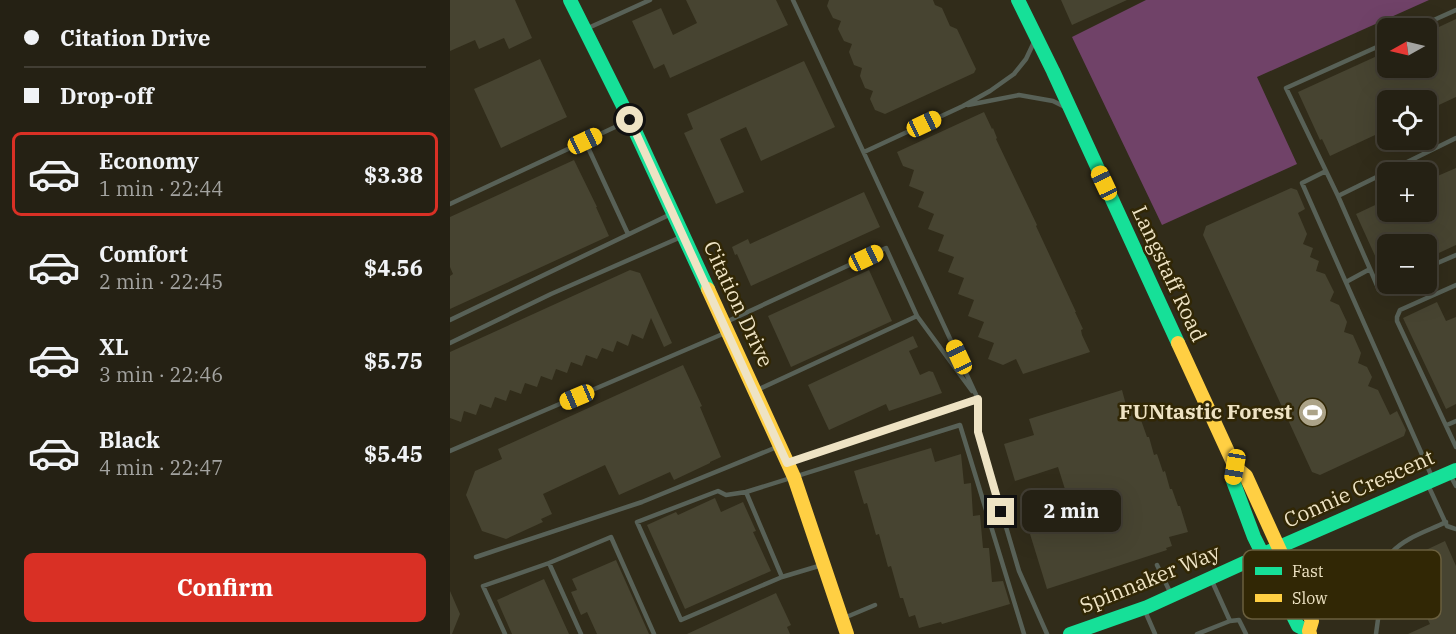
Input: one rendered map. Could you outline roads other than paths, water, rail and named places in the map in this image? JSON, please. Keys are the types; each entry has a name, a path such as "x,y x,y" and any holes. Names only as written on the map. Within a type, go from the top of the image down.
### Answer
{"street":[{"name":"Citation Drive","path":"570,0 630,120 794,477 847,634"},
{"name":"Langstaff Road","path":"1018,0 1235,467 1246,476 1280,550"},
{"name":"Langstaff Road","path":"1235,467 1233,481 1261,550"},
{"name":"Connie Crescent","path":"1279,547 1453,471"},
{"name":"Spinnaker Way","path":"1273,550 1279,547"},
{"name":"Spinnaker Way","path":"1070,634 1144,609 1243,564"},
{"name":"Langstaff Road","path":"1295,619 1298,626 1310,633"}],"lane":[{"path":"584,30 650,0"},
{"path":"793,0 978,399 978,432 1019,571 1047,634"},
{"path":"1437,19 1456,10"},
{"path":"864,152 990,92 1014,75 1026,59 1036,37"},
{"path":"1377,47 1286,88 1338,196 1377,286"},
{"path":"963,106 1018,95 1053,101 1070,109"},
{"path":"450,204 630,120"},
{"path":"1338,196 1456,138"},
{"path":"585,141 628,234"},
{"path":"1326,171 1302,183 1446,522 1448,526 1456,529"},
{"path":"450,320 673,213"},
{"path":"450,343 552,294 684,236"},
{"path":"450,451 726,328 886,249 917,316 978,399"},
{"path":"1437,263 1456,255"},
{"path":"1346,282 1370,270"},
{"path":"1456,285 1400,310 1396,317 1456,447"},
{"path":"754,391 917,316"},
{"path":"787,463 978,399"},
{"path":"1447,425 1456,421"},
{"path":"823,565 782,577 681,620 637,522 718,491 726,495 746,492 960,425 1024,634"},
{"path":"476,557 642,502 779,446"},
{"path":"1453,471 1456,486"},
{"path":"746,492 782,577"},
{"path":"1394,550 1406,541 1446,522"},
{"path":"502,633 483,586 549,563 611,537 654,634"},
{"path":"549,563 581,634"},
{"path":"1157,565 1172,596"},
{"path":"1211,579 1230,621"},
{"path":"842,619 875,605"},
{"path":"1144,609 1155,634"},
{"path":"1376,634 1378,619"},
{"path":"1197,634 1230,621 1239,620 1246,634"}],"place":[{"name":"FUNtastic Forest","path":"1313,412"}]}
